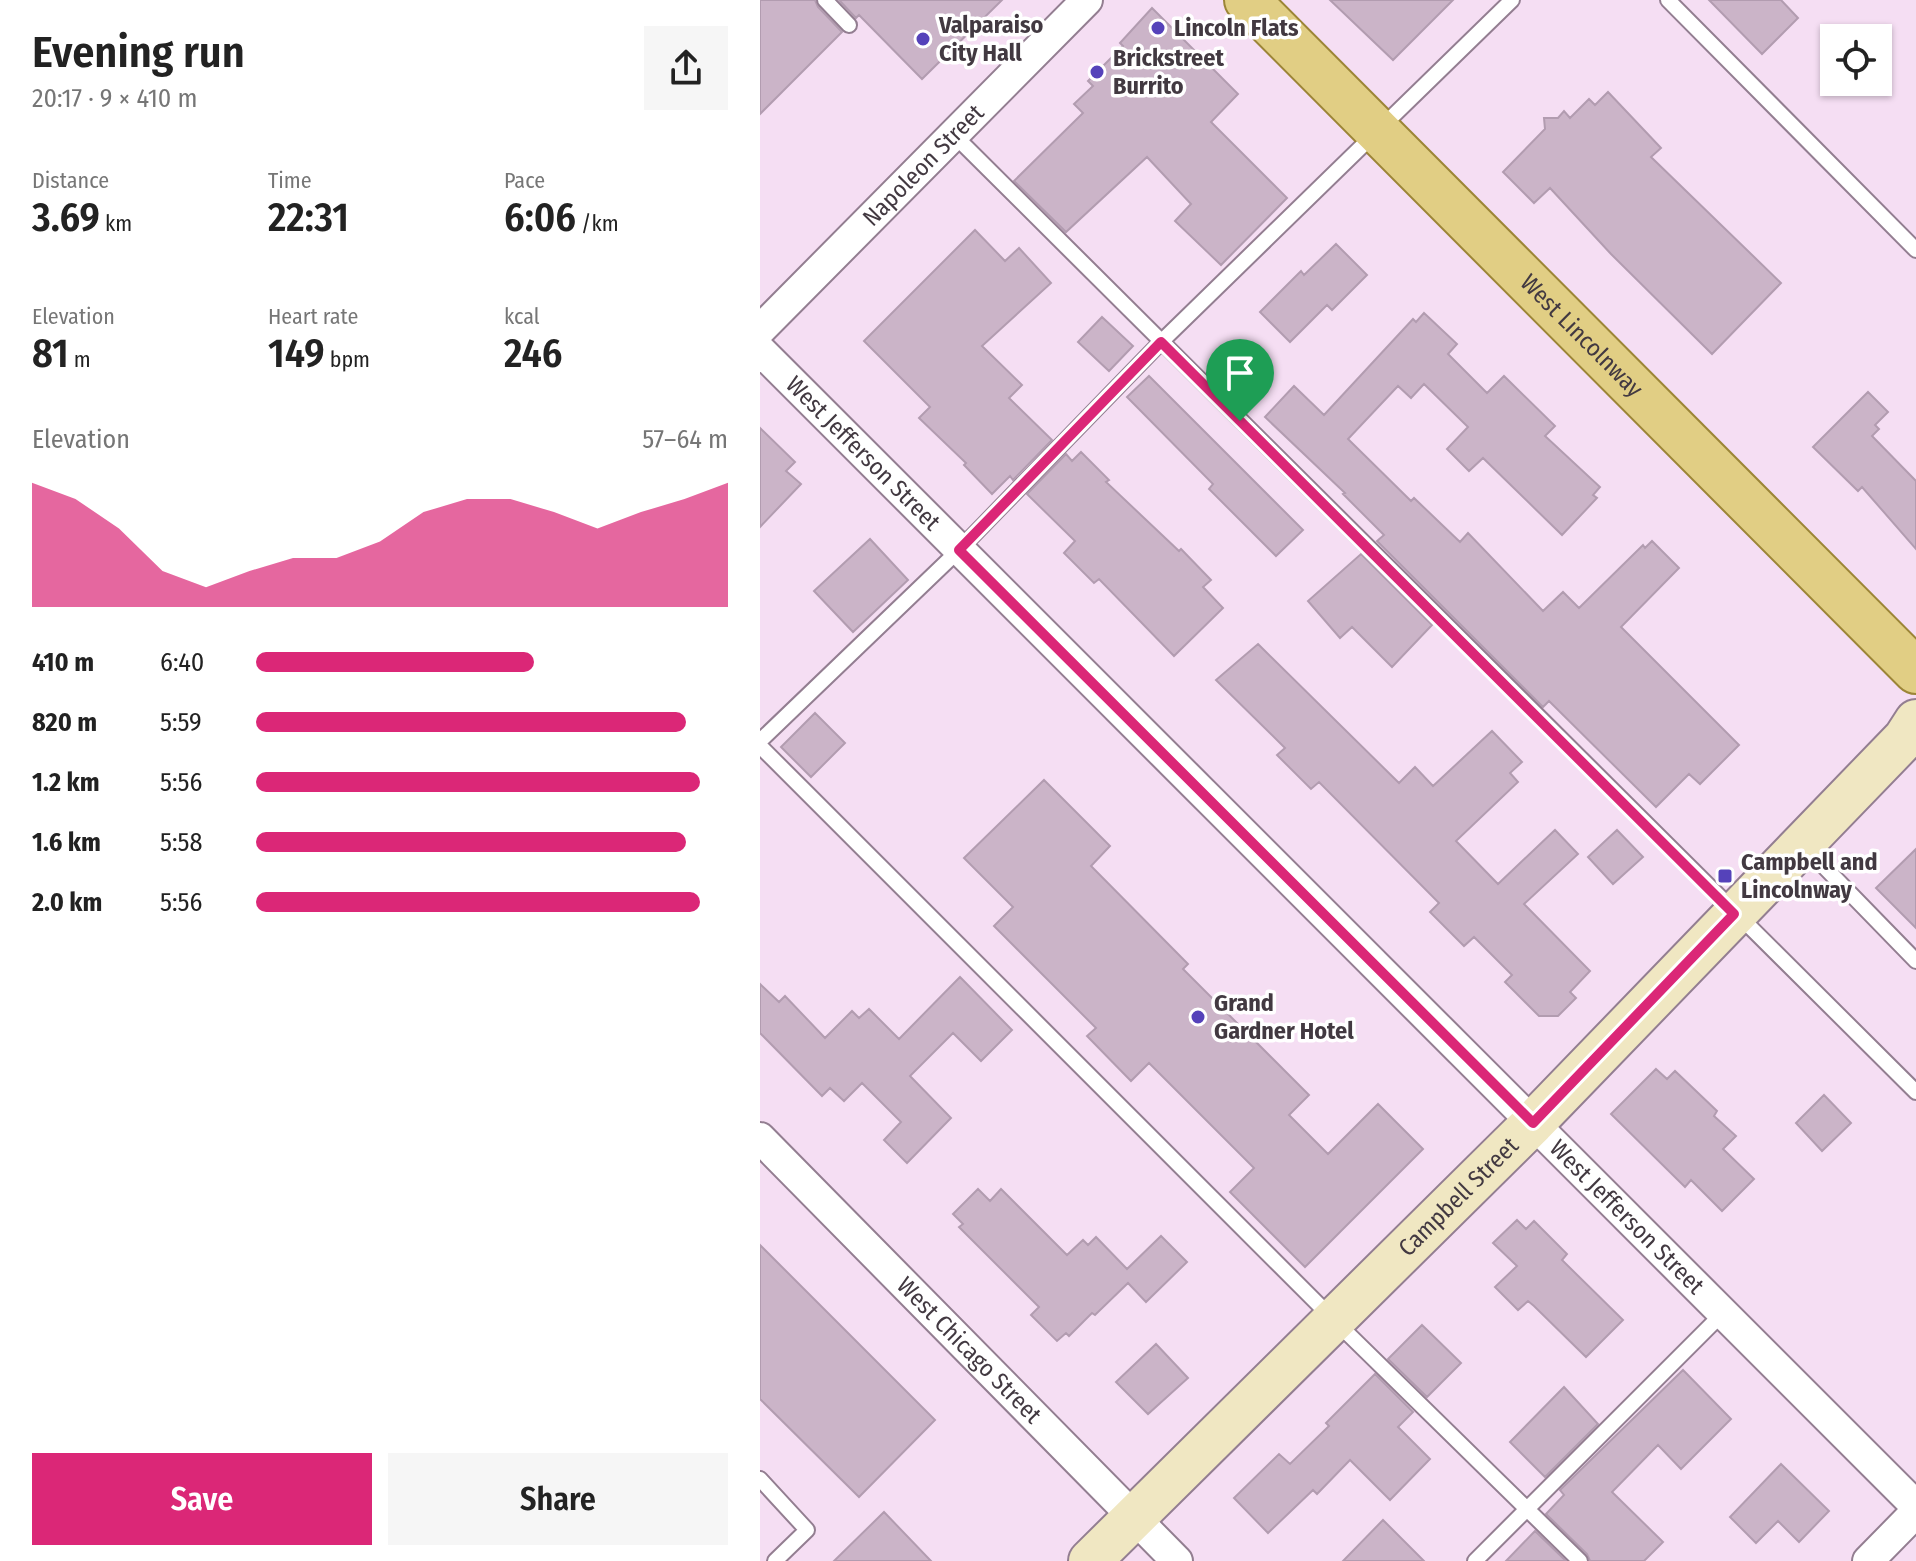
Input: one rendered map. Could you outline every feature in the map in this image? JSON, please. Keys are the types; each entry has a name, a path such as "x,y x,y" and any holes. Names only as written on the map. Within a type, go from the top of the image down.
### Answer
{"main road":[{"name":"West Lincolnway","path":"1247,0 1916,671"},
{"name":"Campbell Street","path":"1090,1561 1533,1123 1911,730"}],"street":[{"name":"Napoleon Street","path":"760,330 1087,0"},
{"name":"West Jefferson Street","path":"760,350 1916,1506"},
{"name":"West Chicago Street","path":"760,1138 1177,1561"},
{"path":"1868,1561 1916,1512"}],"lane":[{"path":"825,0 849,25"},
{"path":"1512,0 1161,342 959,550 760,743 1334,1320 1580,1561"},
{"path":"1668,0 1916,250"},
{"path":"954,135 1916,1092"},
{"path":"1801,843 1916,961"},
{"path":"1475,1561 1723,1313"},
{"path":"760,1479 807,1530 775,1561"}],"building":[{"path":"760,0 815,0 842,32 760,114"},
{"name":"Valparaiso City Hall","path":"839,0 1002,0 922,79 859,15 856,18"},
{"path":"1330,0 1453,0 1393,60"},
{"path":"1709,0 1781,0 1798,18 1762,54"},
{"path":"1152,8 1238,94 1211,122 1287,198 1221,265 1175,221 1191,204 1147,157 1066,232 1014,181 1083,113 1074,104 1093,86 1088,81 1123,46 1120,43"},
{"path":"1608,92 1661,148 1651,157 1781,283 1712,354 1611,254 1550,188 1534,203 1503,172 1545,129 1544,118 1558,118 1564,111 1570,118 1589,99 1595,105"},
{"path":"975,230 1005,261 1019,248 1051,283 982,346 1022,385 1009,398 1052,440 1013,480 1010,476 992,494 964,465 966,463 919,418 930,407 864,341"},
{"path":"1336,244 1367,275 1332,310 1327,305 1290,342 1260,312 1301,271 1304,275"},
{"path":"1424,313 1457,344 1448,354 1487,393 1504,376 1555,426 1545,436 1600,487 1593,495 1597,498 1562,535 1483,458 1469,471 1447,449 1468,427 1424,384 1411,398 1398,386 1348,439 1411,501 1414,498 1460,542 1468,533 1543,611 1563,592 1579,608 1643,545 1645,548 1652,541 1679,568 1621,627 1739,745 1700,784 1689,774 1656,807 1549,701 1543,707 1377,541 1384,535 1345,493 1265,417 1294,386 1324,415 1413,319 1416,322"},
{"path":"1102,317 1133,346 1109,371 1078,342"},
{"path":"1149,376 1303,530 1276,556 1209,489 1213,484 1127,397"},
{"path":"1868,392 1888,412 1875,425 1879,429 1872,436 1916,481 1916,549 1862,487 1858,491 1813,447"},
{"path":"760,428 795,462 786,471 801,484 760,527"},
{"path":"1081,452 1109,480 1106,482 1211,580 1203,587 1223,608 1174,656 1099,579 1094,583 1064,553 1075,541 1027,494 1066,454 1072,461"},
{"path":"870,539 908,580 853,632 814,591"},
{"path":"1361,554 1432,625 1392,667 1352,627 1340,638 1308,601"},
{"path":"1258,644 1399,783 1415,767 1433,786 1492,731 1522,762 1510,773 1518,782 1456,841 1498,884 1555,830 1578,854 1524,904 1590,971 1570,992 1576,998 1558,1016 1539,1016 1505,982 1512,975 1474,937 1464,946 1430,912 1439,903 1319,782 1311,789 1277,755 1285,748 1216,680"},
{"path":"815,713 845,743 811,777 781,747"},
{"name":"Grand Gardner Hotel","path":"1044,780 1110,846 1091,866 1188,964 1183,969 1309,1095 1289,1115 1328,1154 1378,1104 1423,1149 1305,1267 1230,1192 1254,1168 1149,1063 1131,1081 1087,1036 1096,1028 994,926 1013,907 964,858"},
{"path":"1617,830 1643,857 1613,884 1588,857"},
{"path":"1916,849 1916,928 1876,888"},
{"path":"960,977 1012,1030 981,1061 953,1033 910,1076 951,1118 907,1163 884,1140 901,1122 862,1083 844,1101 830,1088 822,1096 760,1033 760,984 779,1002 785,996 825,1038 852,1011 859,1018 869,1009 899,1039"},
{"path":"1656,1069 1667,1079 1675,1071 1717,1111 1714,1116 1736,1136 1723,1149 1754,1179 1722,1211 1691,1180 1685,1187 1611,1114"},
{"path":"1824,1095 1851,1123 1822,1151 1796,1123"},
{"path":"978,1189 990,1201 1001,1189 1067,1255 1083,1240 1088,1245 1096,1237 1127,1269 1161,1236 1187,1262 1146,1302 1128,1283 1095,1315 1092,1313 1069,1336 1066,1333 1057,1341 1031,1315 1039,1307 959,1227 963,1224 953,1214"},
{"path":"1517,1220 1526,1229 1534,1221 1567,1254 1562,1260 1623,1320 1586,1357 1528,1301 1518,1310 1495,1287 1517,1266 1493,1243"},
{"path":"760,1245 935,1420 859,1497 760,1399"},
{"path":"1422,1325 1461,1363 1427,1397 1388,1359"},
{"path":"1156,1344 1188,1378 1148,1414 1116,1382"},
{"path":"1683,1370 1731,1419 1681,1469 1658,1445 1612,1492 1663,1542 1644,1561 1590,1561 1587,1554 1546,1514 1564,1495 1560,1490"},
{"path":"1375,1374 1413,1412 1398,1427 1430,1459 1390,1500 1350,1460 1317,1494 1313,1490 1268,1533 1234,1498 1279,1454 1290,1464"},
{"path":"1564,1387 1598,1424 1545,1477 1510,1442"},
{"path":"1781,1464 1829,1511 1799,1542 1778,1521 1756,1543 1730,1517"},
{"path":"884,1512 931,1561 834,1561"},
{"path":"1383,1520 1424,1561 1343,1561"},
{"path":"1535,1531 1566,1561 1506,1561"}],"place":[{"name":"Lincoln Flats","path":"1158,28"},
{"name":"Valparaiso City Hall","path":"923,39"},
{"name":"Brickstreet Burrito","path":"1097,72"},
{"name":"Campbell and Lincolnway","path":"1725,876"},
{"name":"Grand Gardner Hotel","path":"1198,1017"}],"route":[{"path":"1161,342 1240,421 1734,914 1533,1123 959,550 1161,342"}]}
